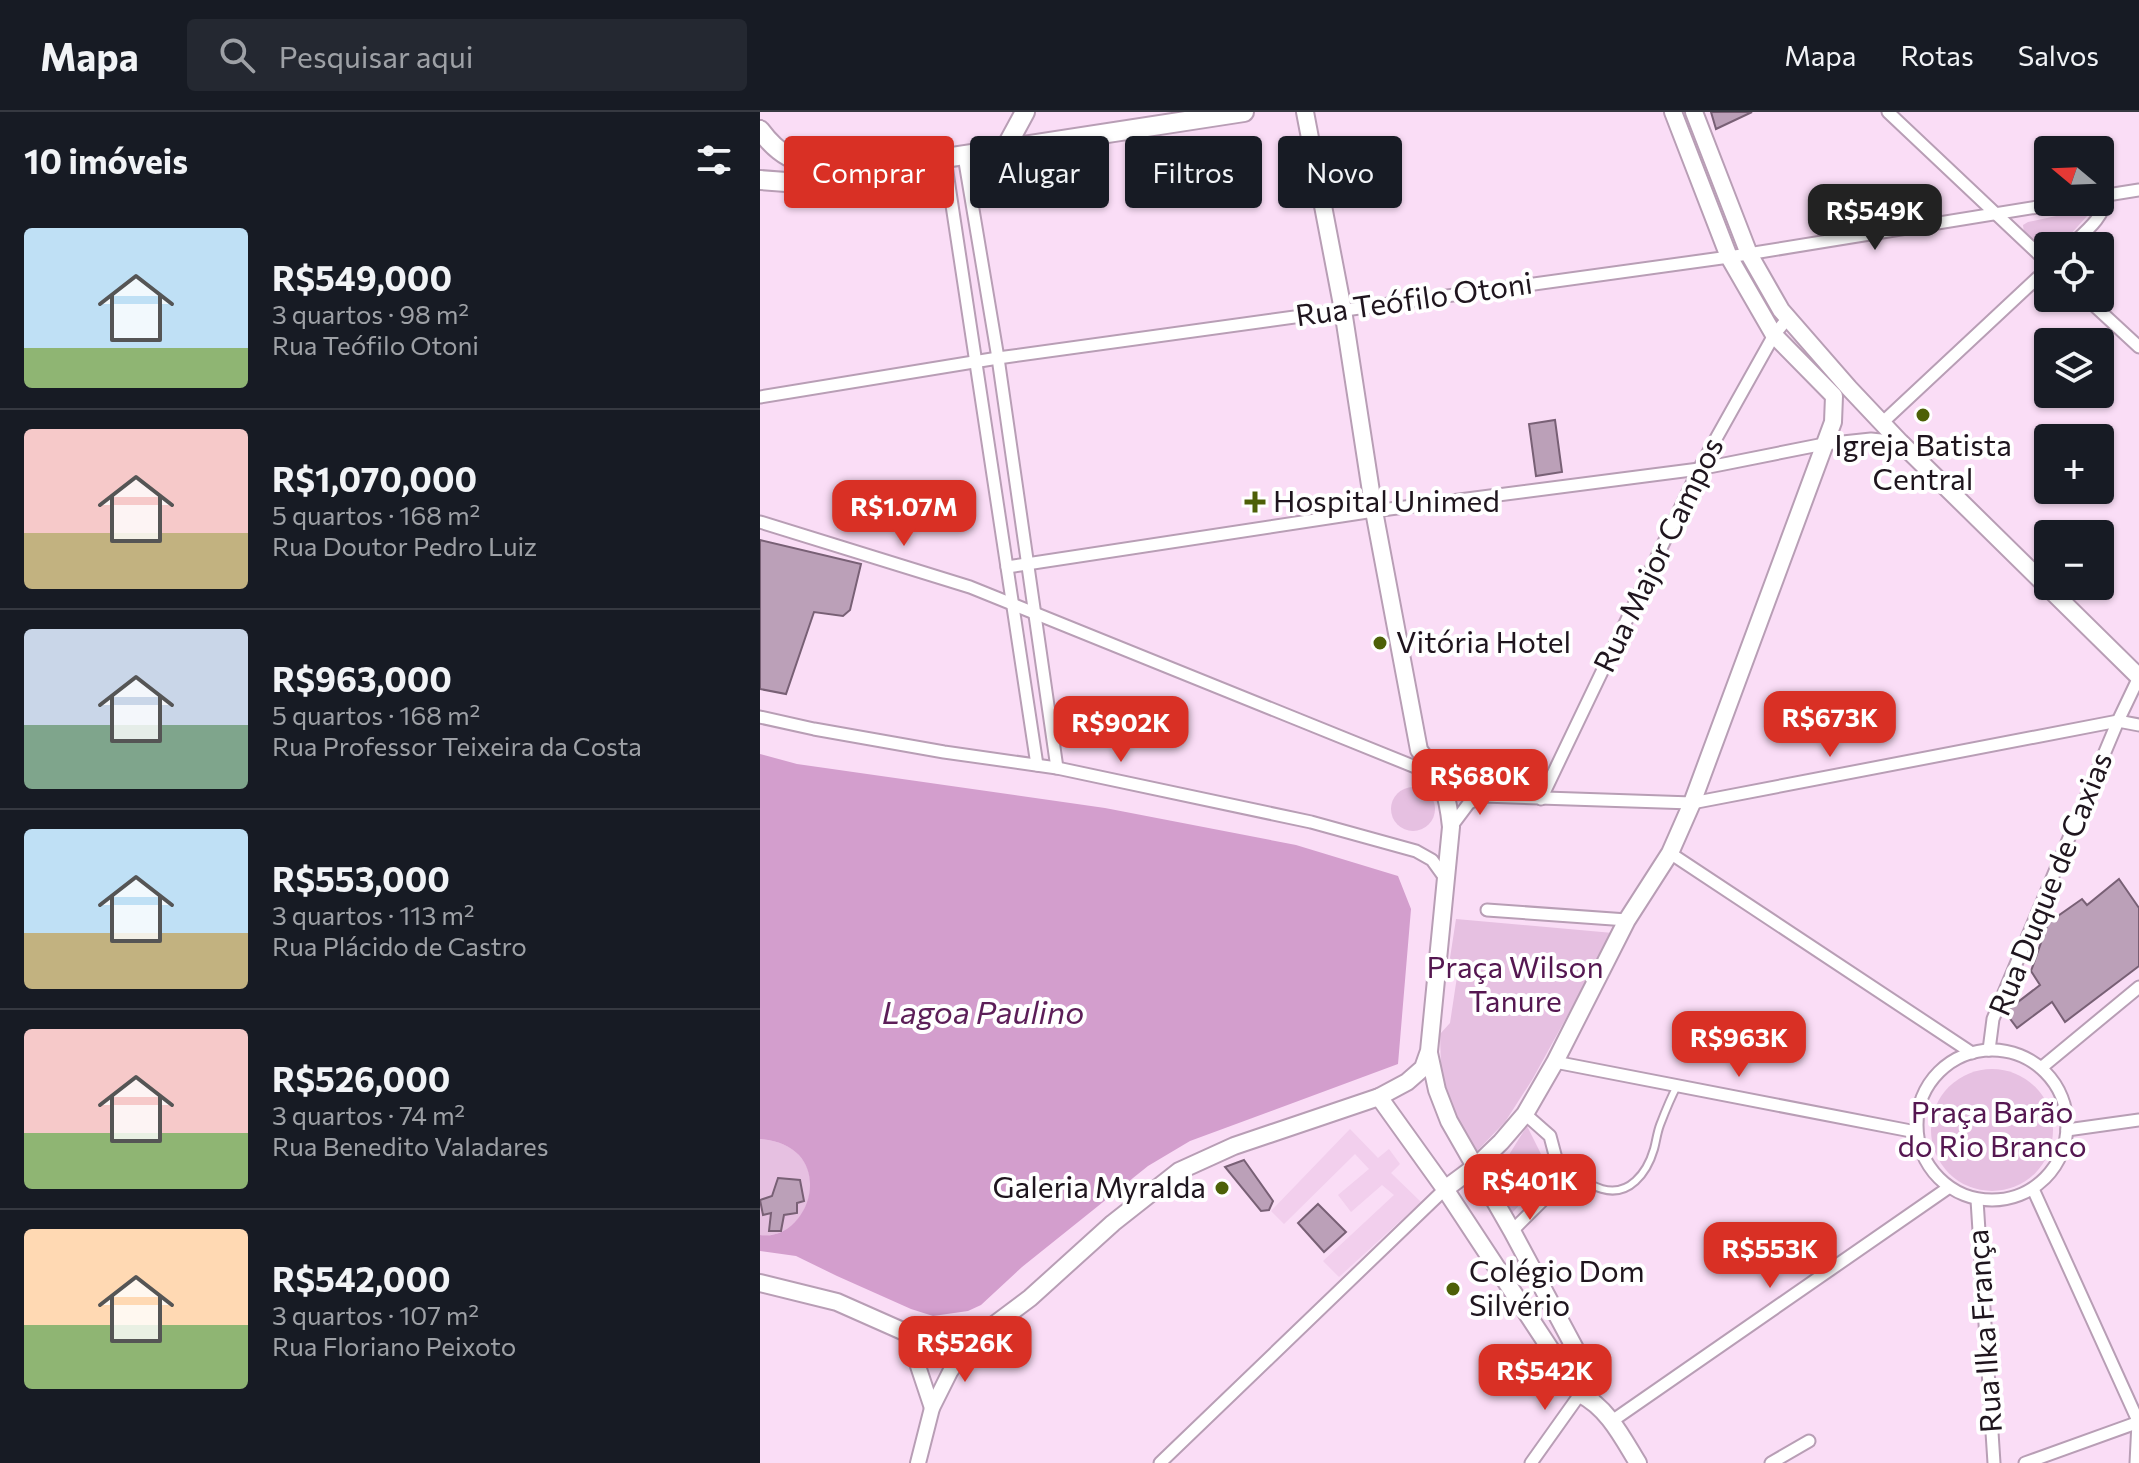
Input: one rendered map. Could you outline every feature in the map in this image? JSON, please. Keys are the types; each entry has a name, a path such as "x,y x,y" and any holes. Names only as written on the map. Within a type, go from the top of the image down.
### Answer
{"main road":[{"path":"1012,136 1025,112"},
{"path":"1081,136 1244,112"},
{"path":"760,1283 837,1302 907,1333 970,1343 1030,1298 1113,1223 1179,1171 1234,1146 1379,1097 1407,1082 1423,1068 1429,1051 1451,827 1448,801 1441,777 1419,750 1374,511 1343,310 1305,112"},
{"path":"1445,1189 1476,1166 1525,1114 1627,920 1670,853 1692,803 1833,422 1834,396 1774,335 1729,257 1673,112"},
{"path":"1694,112 1749,254 1781,310 1900,442 2139,677"},
{"path":"760,130 784,154"},
{"path":"954,158 970,155"},
{"path":"760,183 784,182"},
{"path":"1429,1051 1437,1090 1449,1121 1586,1369 1587,1393"},
{"path":"1379,1097 1587,1393 1612,1421 1638,1463"}],"street":[{"path":"1888,112 2034,252"},
{"path":"964,156 998,358 1057,768"},
{"path":"2114,194 2139,190"},
{"path":"953,208 1037,765"},
{"name":"Rua Teófilo Otoni","path":"760,397 976,361 1729,257 2034,208"},
{"path":"2084,232 2100,216"},
{"path":"1883,422 2034,279"},
{"path":"2101,312 2139,347"},
{"name":"Rua Major Campos","path":"1541,799 1699,469 1774,335 1788,318"},
{"path":"1007,567 1374,511 1699,469 1824,444 1871,439 1900,442"},
{"path":"760,522 970,587 1441,777 1505,796"},
{"name":"Rua Duque de Caxias","path":"1989,1050 1993,1019 2139,677"},
{"path":"760,717 944,752 1057,768 1311,822 1416,851 1432,860 1445,878"},
{"path":"1451,827 1469,803 1483,796 1692,803 2118,721 2139,725"},
{"path":"1670,853 1972,1053"},
{"path":"1487,910 1627,920"},
{"path":"2041,1068 2139,987"},
{"path":"1989,1050 2025,1057 2041,1068 2061,1096 2067,1130 2062,1153 2050,1174 2033,1189 1996,1201 1977,1200 1948,1188 1930,1169 1916,1132 1922,1098 1934,1078 1951,1062 1989,1050"},
{"path":"1555,1062 1916,1132"},
{"path":"1512,1231 1545,1198 1558,1166 1550,1136 1525,1114"},
{"path":"2067,1130 2139,1120"},
{"path":"1612,1421 1948,1188"},
{"path":"1160,1463 1445,1189"},
{"path":"2033,1189 2139,1423 2136,1463"},
{"name":"Rua Ilka França","path":"1977,1200 1994,1463"},
{"path":"907,1333 932,1408"},
{"path":"918,1463 932,1408 950,1372 970,1343"},
{"path":"1531,1463 1587,1393"},
{"path":"2025,1463 2139,1423"},
{"path":"1771,1463 1809,1441"}],"lane":[{"path":"1558,1166 1601,1188 1628,1188 1649,1163 1658,1128 1678,1084"}],"shaded area":[{"path":"1350,1129 1378,1158 1389,1149 1400,1164 1391,1173 1421,1202 1339,1277 1323,1261 1394,1195 1382,1185 1351,1212 1338,1195 1369,1169 1355,1154 1284,1224 1271,1211"}],"green space":[{"path":"2056,216 2087,216 2073,232 2034,232 2034,243 2024,233 2023,225"},
{"path":"1413,787 1429,793 1435,809 1429,825 1413,831 1397,825 1391,809 1397,793"},
{"name":"Praça Wilson Tanure","path":"1456,919 1613,933 1532,1080 1505,1122 1475,1153 1454,1117 1441,1070 1440,1034 1450,1023 1458,970 1450,958"},
{"name":"Praça Barão do Rio Branco","path":"1992,1069 2015,1073 2035,1087 2049,1107 2053,1130 2049,1153 2035,1173 2015,1187 1992,1191 1969,1187 1949,1173 1935,1153 1931,1130 1935,1107 1949,1087 1969,1073"},
{"path":"1527,1126 1546,1164 1533,1191 1512,1213 1497,1174"},
{"path":"760,1139 785,1145 801,1158 809,1174 810,1192 794,1224 778,1233 760,1235"}],"water":[{"name":"Lagoa Paulino","path":"760,754 797,764 1105,808 1296,845 1398,876 1411,909 1398,1064 1190,1141 1148,1166 1022,1267 981,1305 968,1311 933,1316 911,1309 796,1256 760,1251 760,1235 778,1233 793,1224 804,1209 810,1192 809,1174 801,1158 785,1145 760,1139"}],"building":[{"path":"1711,112 1752,112 1716,129"},
{"path":"1555,420 1562,472 1536,476 1529,424"},
{"path":"760,540 861,564 850,610 843,616 814,612 786,694 760,689"},
{"path":"2119,879 2139,908 2139,966 2065,1022 2052,1002 2017,1028 2005,1012 2040,985 2031,971 2048,923 2082,899 2087,905"},
{"path":"1244,1160 1273,1201 1269,1210 1261,1211 1225,1167"},
{"path":"778,1178 800,1180 804,1201 797,1203 797,1213 784,1215 781,1231 769,1231 771,1213 763,1215 760,1200 772,1196"},
{"path":"1318,1204 1346,1232 1324,1252 1298,1223"}],"place":[{"name":"Igreja Batista Central","path":"1923,415"},
{"name":"Hospital Unimed","path":"1255,502"},
{"name":"Vitória Hotel","path":"1380,643"},
{"name":"Galeria Myralda","path":"1222,1188"},
{"name":"Colégio Dom Silvério","path":"1453,1289"}]}
